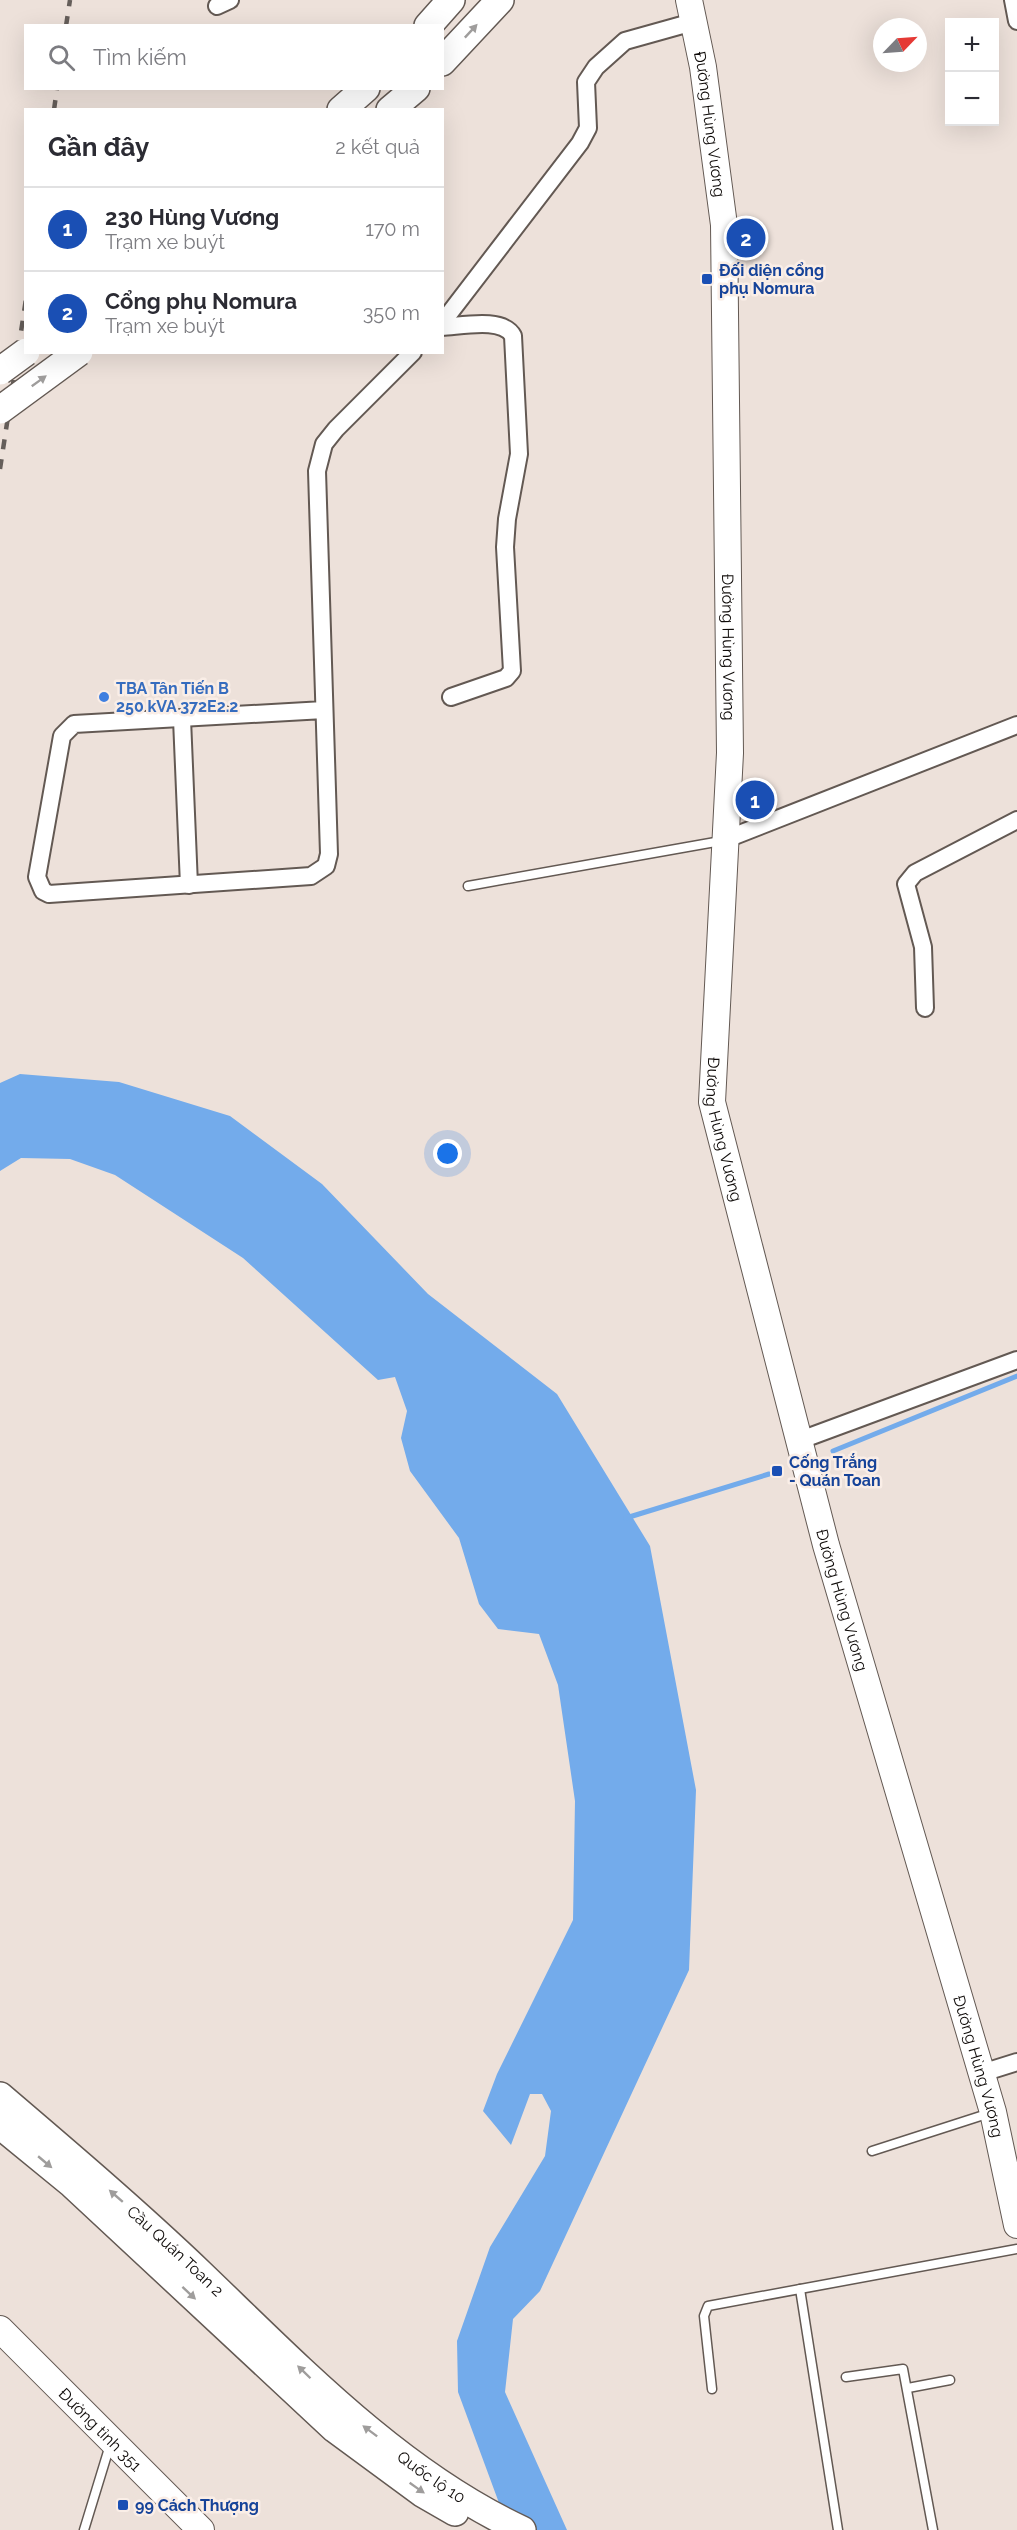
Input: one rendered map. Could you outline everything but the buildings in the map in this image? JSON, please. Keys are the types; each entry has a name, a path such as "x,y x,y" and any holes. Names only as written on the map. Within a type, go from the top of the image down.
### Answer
{"highway":[{"path":"430,24 451,0"},
{"path":"444,60 500,0"},
{"path":"343,108 364,90"},
{"path":"392,108 414,90"},
{"path":"0,371 24,353"},
{"path":"0,410 76,354"},
{"name":"Cầu Quán Toan 2","path":"0,2096 160,2234 341,2421"},
{"name":"Cầu Quán Toan 2","path":"0,2125 72,2184 341,2421"},
{"name":"Quốc lộ 10","path":"341,2421 426,2473 504,2528"}],"main road":[{"name":"Đường Hùng Vương","path":"691,11 703,67 724,225 730,753 712,1102 829,1557 993,2112 1017,2225"},
{"name":"Đường tỉnh 351","path":"0,2329 201,2530"}],"street":[{"path":"1013,0 1017,21"},
{"path":"444,322 580,144 588,128 586,82 596,67 625,41 691,11"},
{"path":"444,325 501,325 510,330 513,336 520,435 505,547 512,671 506,678 451,697"},
{"path":"324,710 182,719 82,722 67,729 62,736 37,877 43,891 49,894 310,876 326,866 329,854 317,471 324,444 336,429 411,354"},
{"path":"182,719 189,885"},
{"path":"724,840 1017,725"},
{"path":"925,1008 923,946 906,884 915,873 1017,820"},
{"path":"798,1441 1017,1360"},
{"path":"982,2073 1017,2062"}],"lane":[{"path":"468,886 724,840"},
{"path":"872,2151 993,2112"},
{"path":"712,2389 704,2316 708,2306 1017,2249"},
{"path":"800,2289 838,2530"},
{"path":"846,2377 903,2368 933,2530"},
{"path":"908,2388 950,2380"},
{"path":"84,2530 112,2439"}],"water":[{"path":"20,1074 119,1082 230,1116 322,1184 428,1294 557,1394 650,1546 696,1790 689,1970 540,2291 513,2319 505,2392 567,2530 509,2530 458,2392 457,2341 490,2247 545,2156 551,2111 542,2094 530,2094 511,2145 483,2111 497,2074 573,1920 575,1801 558,1685 539,1634 498,1629 479,1604 459,1538 410,1471 401,1438 407,1411 395,1377 378,1380 243,1258 115,1175 70,1159 21,1158 0,1171 0,1083"}],"waterway":[{"path":"833,1451 1017,1376"},
{"path":"626,1518 769,1474"}],"railway":[{"path":"66,24 70,0"},
{"path":"54,108 57,90"},
{"path":"0,469 24,312"}],"place":[{"name":"Cổng phụ Nomura","path":"746,238"},
{"name":"Đối diện cổng phụ Nomura","path":"707,279"},
{"name":"TBA Tân Tiến B 250 kVA 372E2.2","path":"104,697"},
{"name":"230 Hùng Vương","path":"755,800"},
{"name":"Cống Trắng - Quán Toan","path":"777,1471"},
{"name":"99 Cách Thượng","path":"123,2505"}]}
